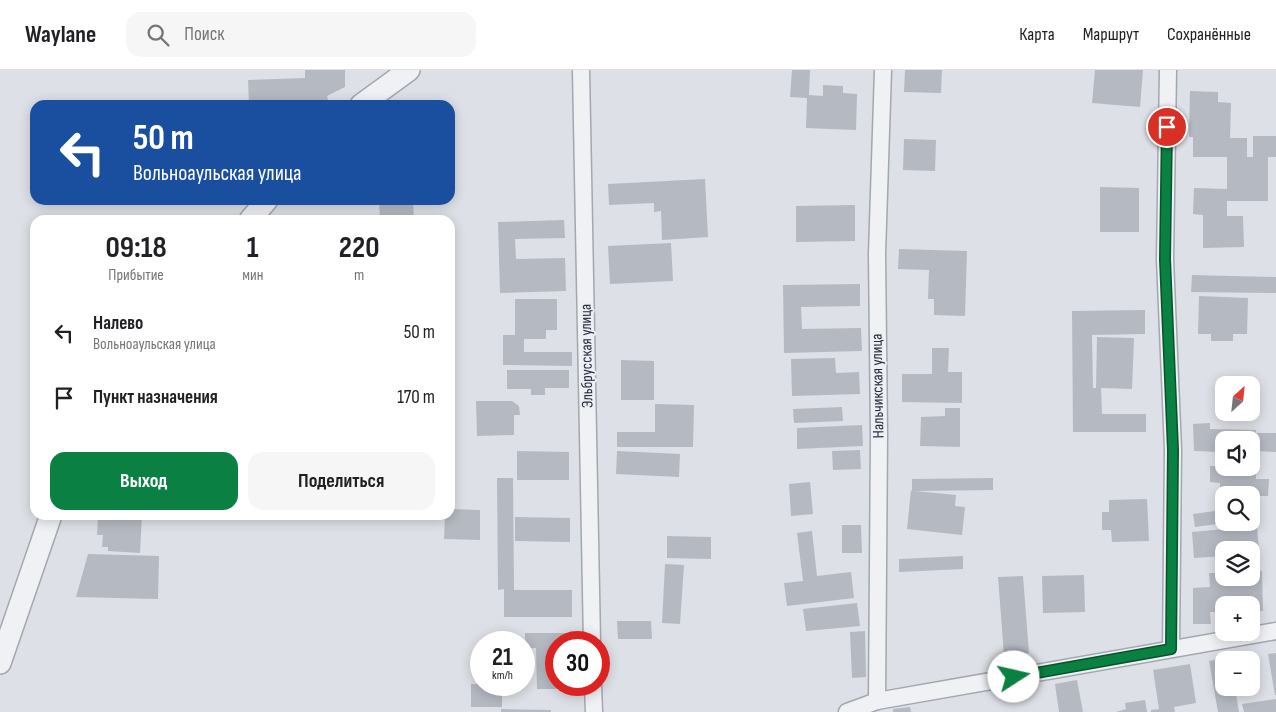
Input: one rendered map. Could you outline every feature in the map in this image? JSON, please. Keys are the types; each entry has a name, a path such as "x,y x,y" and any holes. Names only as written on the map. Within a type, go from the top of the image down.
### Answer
{"street":[{"path":"368,100 409,70"},
{"name":"Эльбрусская улица","path":"581,70 592,631"},
{"name":"Нальчикская улица","path":"877,701 879,434 877,254 883,70"},
{"path":"1168,70 1165,259 1173,450 1171,649"},
{"path":"254,215 263,205"},
{"path":"0,663 49,520"},
{"path":"847,712 877,701 1276,631"},
{"path":"593,696 594,712"}],"building":[{"path":"305,70 345,70 345,87 327,96 328,100 249,100 248,80 305,78"},
{"path":"792,70 810,70 809,95 823,96 823,85 843,86 843,93 857,94 856,130 806,128 807,98 790,97"},
{"path":"905,70 942,70 941,93 904,92"},
{"path":"1095,70 1143,70 1140,107 1092,103"},
{"path":"1190,91 1218,92 1218,102 1231,103 1230,138 1247,138 1247,157 1253,157 1253,136 1276,136 1276,157 1268,157 1268,201 1227,201 1227,216 1243,216 1244,247 1203,248 1203,215 1193,214 1194,188 1227,189 1227,157 1193,157 1193,137 1189,137"},
{"path":"904,139 936,140 935,171 903,170"},
{"path":"705,179 708,237 662,240 661,211 654,212 654,203 609,205 608,184"},
{"path":"1100,187 1139,188 1139,232 1100,232"},
{"path":"379,205 413,205 414,215 380,215"},
{"path":"855,205 855,241 796,242 796,206"},
{"path":"564,220 565,238 515,239 516,259 565,258 566,291 500,293 498,222"},
{"path":"671,243 673,281 610,284 608,246"},
{"path":"899,249 967,251 965,316 934,315 934,299 928,299 929,270 898,269"},
{"path":"1192,275 1276,277 1276,293 1191,292"},
{"path":"860,284 860,306 801,307 802,329 861,328 862,351 784,353 783,285"},
{"path":"1199,296 1248,298 1247,334 1233,334 1233,341 1211,341 1211,334 1198,334"},
{"path":"515,299 557,299 557,330 546,330 546,339 524,339 524,352 572,352 572,366 503,365 503,335 515,335"},
{"path":"1145,310 1145,334 1092,335 1093,388 1096,388 1097,337 1134,338 1132,389 1101,388 1102,414 1146,414 1146,432 1073,432 1072,311"},
{"path":"932,348 949,348 948,372 962,372 962,403 902,402 902,374 932,374"},
{"path":"835,358 836,373 859,372 860,394 792,396 791,359"},
{"path":"621,360 654,361 654,400 621,400"},
{"path":"507,370 569,370 569,388 545,388 545,395 531,395 531,389 507,389"},
{"path":"476,401 512,401 519,406 520,415 514,415 514,435 477,436"},
{"path":"655,404 694,405 693,447 617,447 617,432 655,432"},
{"path":"842,407 843,421 794,423 793,409"},
{"path":"945,408 960,408 960,447 920,446 921,417 945,416"},
{"path":"1210,423 1210,429 1256,430 1215,431 1215,452 1194,451 1193,424"},
{"path":"862,425 863,446 797,449 797,428"},
{"path":"1260,433 1276,433 1276,452 1260,451"},
{"path":"860,450 861,469 833,470 832,451"},
{"path":"517,451 569,452 569,480 517,480"},
{"path":"617,451 680,454 679,477 616,474"},
{"path":"1210,466 1215,466 1215,476 1256,476 1256,479 1269,479 1268,496 1260,496 1260,486 1220,486 1220,483 1210,482"},
{"path":"497,478 513,478 514,590 572,590 572,617 504,617 504,589 498,590"},
{"path":"993,478 993,490 915,491 956,495 955,506 965,507 962,535 907,529 912,479"},
{"path":"810,482 813,514 791,516 789,484"},
{"path":"1147,499 1149,541 1112,542 1111,530 1102,530 1102,512 1109,512 1109,500"},
{"path":"455,509 480,510 480,540 444,539 445,520 455,520"},
{"path":"1215,511 1215,524 1195,527 1193,514"},
{"path":"515,517 570,518 570,542 515,541"},
{"path":"98,520 142,520 140,553 108,551 108,547 102,547 103,535 97,535"},
{"path":"842,525 861,525 862,553 842,553"},
{"path":"1215,530 1257,531 1258,541 1215,541 1215,557 1194,558 1192,532"},
{"path":"812,531 817,576 851,572 854,598 787,606 784,583 803,581 797,533"},
{"path":"667,536 711,537 711,559 667,558"},
{"path":"88,554 159,556 158,599 76,597"},
{"path":"963,556 963,569 899,572 899,559"},
{"path":"665,564 684,565 680,624 662,623"},
{"path":"1260,571 1262,571 1263,611 1260,611 1260,596 1215,596 1215,612 1210,612 1211,624 1193,624 1193,588 1210,587 1209,573 1215,573 1215,586 1260,586"},
{"path":"1084,575 1085,612 1043,613 1042,576"},
{"path":"1023,576 1029,653 1004,655 998,577"},
{"path":"857,603 860,626 806,631 803,609"},
{"path":"617,621 651,621 652,639 618,639"},
{"path":"865,631 866,677 852,678 850,632"},
{"path":"535,633 545,633 545,689 537,689"},
{"path":"1276,653 1276,695 1275,695 1268,654"},
{"path":"1215,660 1215,695 1209,661"},
{"path":"1190,664 1196,703 1174,707 1175,712 1151,712 1151,710 1159,709 1153,670"},
{"path":"1077,680 1083,712 1059,712 1055,684"},
{"path":"471,696 502,696 502,707 471,707"},
{"path":"1215,696 1236,696 1239,712 1218,712"},
{"path":"1276,699 1276,712 1244,712 1242,704"},
{"path":"1145,700 1147,712 1116,712 1126,709 1125,703"},
{"path":"910,707 911,712 893,712 893,709"},
{"path":"501,709 551,710 551,712 501,712"}],"route":[{"path":"1014,677 1171,649 1173,450 1165,259 1167,127"}]}
